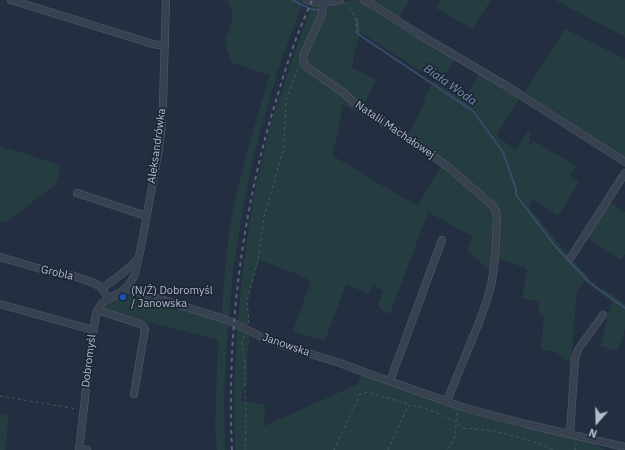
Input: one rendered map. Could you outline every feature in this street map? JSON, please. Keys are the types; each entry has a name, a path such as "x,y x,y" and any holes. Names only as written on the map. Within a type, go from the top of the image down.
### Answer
{"street":[{"path":"12,0 153,44 165,46"},
{"name":"Aleksandrówka","path":"126,288 135,274 139,257 160,137 163,103 166,0"},
{"path":"307,0 314,2 342,1"},
{"path":"364,0 503,84 625,162"},
{"path":"304,62 302,59 322,14 323,2"},
{"name":"Natalii Machałowej","path":"304,62 311,70 344,93 355,103 447,166 493,206 496,212 495,259 492,281 487,300 447,401"},
{"path":"571,257 625,173"},
{"path":"77,193 146,216"},
{"path":"390,381 442,240"},
{"name":"Grobla","path":"0,257 48,271 74,276 94,283 102,288"},
{"path":"108,299 102,288 125,272 139,257"},
{"path":"126,288 102,303 97,310 143,324 145,329 134,394"},
{"name":"Janowska","path":"126,288 227,320 262,338 340,363 459,406 526,424 625,446"},
{"path":"0,304 93,330"},
{"name":"Dobromyśl","path":"79,449 93,330 97,310"},
{"path":"570,434 574,358 579,348 604,315"},
{"path":"79,449 87,450"}],"path":[{"path":"342,1 348,6 353,14 356,21 357,34 359,36"},
{"path":"245,450 245,364 242,344 249,320 247,301 258,260 264,216 284,147 286,100 298,66 300,63 304,62"},
{"path":"334,450 360,394 367,392 415,405 456,422 463,428 495,431 532,441 555,450"},
{"path":"0,396 83,410"},
{"path":"388,450 410,404"},
{"path":"447,450 453,442 459,406"}],"green space":[{"path":"227,0 303,1 277,73 253,159 233,270 229,317 222,315 231,224 245,160 270,75 232,63 225,42 233,16"},
{"path":"354,0 366,2 520,98 497,134 499,138 516,150 528,132 531,134 529,143 531,145 533,142 536,142 576,166 570,176 579,182 558,216 534,199 529,207 591,281 602,290 603,288 625,304 625,328 618,351 600,346 612,302 585,281 577,291 571,361 563,359 558,353 541,349 544,317 539,312 539,302 522,298 527,272 526,268 497,258 495,205 306,63 305,55 325,10 328,7 343,1","holes":["360,32 434,80 424,98 426,100 409,134 364,106 376,79 352,68","454,60 479,75 464,100 439,84"]},
{"path":"369,0 410,0 398,19"},
{"path":"441,0 491,0 472,29 436,8"},
{"path":"555,0 625,0 625,37"},
{"path":"312,5 317,5 320,9 301,59 446,167 494,212 491,271 467,251 472,236 428,212 390,314 382,310 378,305 383,291 373,285 369,294 346,284 325,340 293,331 311,281 292,272 259,260 247,301 249,320 247,326 238,321 246,245 260,170 273,117","holes":["343,104 380,125 383,129 385,127 390,130 441,165 418,206 333,156"]},
{"path":"565,29 625,59 625,159 502,81 504,78 525,92"},
{"path":"0,146 61,165 56,184 5,223 0,222"},
{"path":"610,202 625,212 625,254 621,260 582,234"},
{"path":"127,292 228,323 224,404 225,450 217,450 215,430 218,340 102,309 107,304"},
{"path":"237,327 250,335 247,359 247,385 243,389 241,401 265,405 264,426 358,384 361,374 595,443 605,450 235,450 234,391"},
{"path":"0,414 9,416 5,450 0,450"}],"waterway":[{"name":"Biała Woda","path":"292,0 311,9 319,10"},
{"name":"Biała Woda","path":"357,19 358,34 473,111 503,152 516,189 516,195 556,247 590,283 625,308"}],"railway":[{"path":"232,450 231,370 233,331 242,252 249,212 266,135 277,96 294,44 312,0"}],"place":[{"name":"(N/Ż) Dobromyśl / Janowska","path":"123,297"}]}
